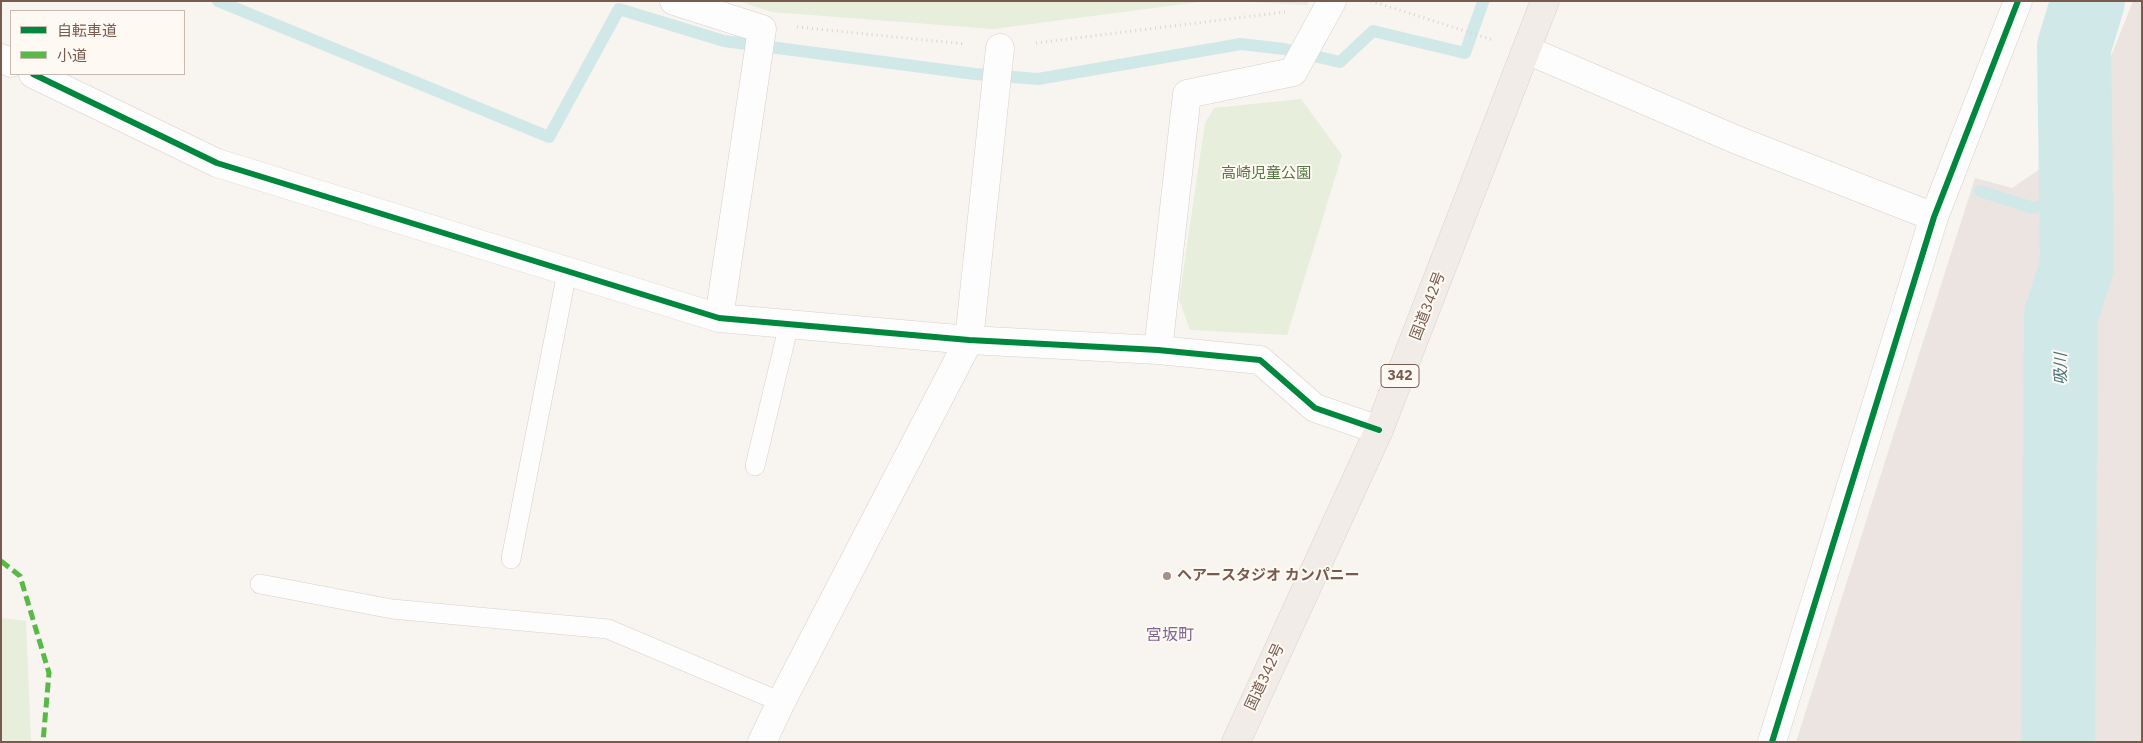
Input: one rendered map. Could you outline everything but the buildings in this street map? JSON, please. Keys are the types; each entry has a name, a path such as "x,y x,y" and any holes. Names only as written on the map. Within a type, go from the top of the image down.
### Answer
{"highway":[{"name":"国道342号","path":"1236,742 1379,430 1527,50 1544,1"}],"street":[{"path":"674,1 762,29 719,318"},
{"path":"1158,350 1187,94 1293,72 1332,1"},
{"path":"1772,742 1934,217 2018,1"},
{"path":"762,742 969,340 1000,48"},
{"path":"1527,50 1738,140 1934,217"},
{"path":"35,75 217,163 719,318 969,340 1158,350 1260,360 1315,408 1379,430"}],"lane":[{"path":"511,559 567,272"},
{"path":"755,466 789,324"},
{"path":"260,584 392,609 608,629 781,702"}],"path":[{"path":"1371,1 1527,50"},
{"path":"762,29 805,26 1000,48 1288,12"}],"shaded area":[{"path":"2133,1 2142,1 2142,742 1796,742 1975,178 2012,188 2047,164 2098,89"}],"green space":[{"path":"738,1 1207,1 993,29 772,12"},
{"path":"1233,1 1309,1 1307,5"},
{"name":"高崎児童公園","path":"1301,99 1342,155 1287,335 1190,330 1179,300 1205,123 1214,108"},
{"path":"1,618 26,621 31,742 1,742"}],"waterway":[{"path":"218,1 549,137 619,9 724,41 975,74 1038,79 1241,44 1284,49 1340,62 1373,31 1465,53 1483,2"},
{"name":"吸川","path":"2058,742 2061,315 2077,266 2074,47 2088,1"},
{"path":"1980,191 2033,208 2076,195"}],"marked path":[{"path":"1,561 20,576 49,673 43,742"}],"cycle path":[{"path":"1772,742 1934,217 2018,1"},
{"path":"35,75 217,163 719,318 969,340 1158,350 1260,360 1315,408 1379,430"}],"place":[{"name":"ヘアースタジオ カンパニー","path":"1167,576"}],"district":[{"name":"宮坂町","path":"1170,635"}]}
